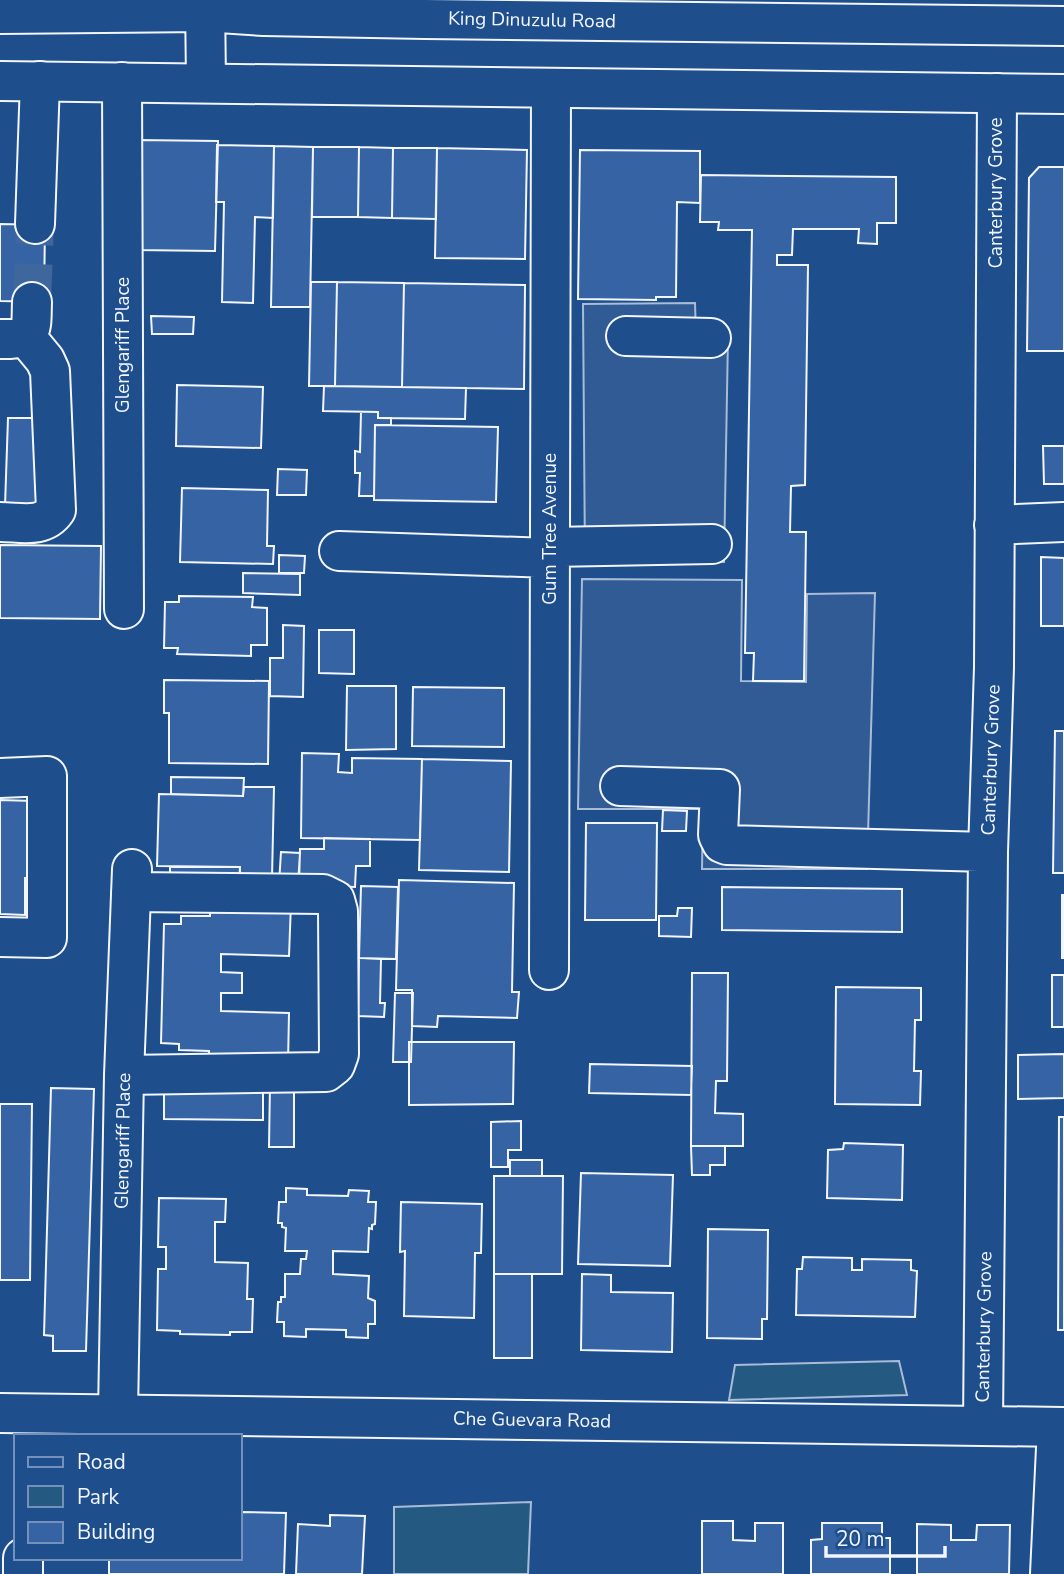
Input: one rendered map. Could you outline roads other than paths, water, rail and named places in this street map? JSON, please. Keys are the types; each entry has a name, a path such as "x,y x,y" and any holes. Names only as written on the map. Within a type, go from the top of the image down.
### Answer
{"street":[{"name":"King Dinuzulu Road","path":"0,14 204,6 264,16 425,9 935,12 1064,26"},
{"path":"204,6 206,82"},
{"path":"0,81 1064,94"},
{"path":"35,224 40,81"},
{"name":"Glengariff Place","path":"122,82 124,608"},
{"name":"Gum Tree Avenue","path":"549,970 551,88"},
{"name":"Canterbury Grove","path":"983,1426 988,852 994,667 997,93"},
{"path":"0,522 39,523 50,519 56,510 50,371 45,360 19,326"},
{"path":"626,336 711,338"},
{"path":"994,525 1064,522"},
{"path":"339,551 550,553 623,544 712,544"},
{"path":"0,778 47,776 47,938 0,937"},
{"path":"620,786 720,789 718,835 722,843 727,845 988,852"},
{"name":"Glengariff Place","path":"118,1413 124,1074 132,881 323,894 335,900 338,911 339,1054 335,1065 326,1072 124,1074"},
{"name":"Che Guevara Road","path":"17,1421 118,1413 1060,1427"},
{"path":"1050,1574 1060,1427"}],"tunnel":[{"path":"32,302 35,224"}]}
